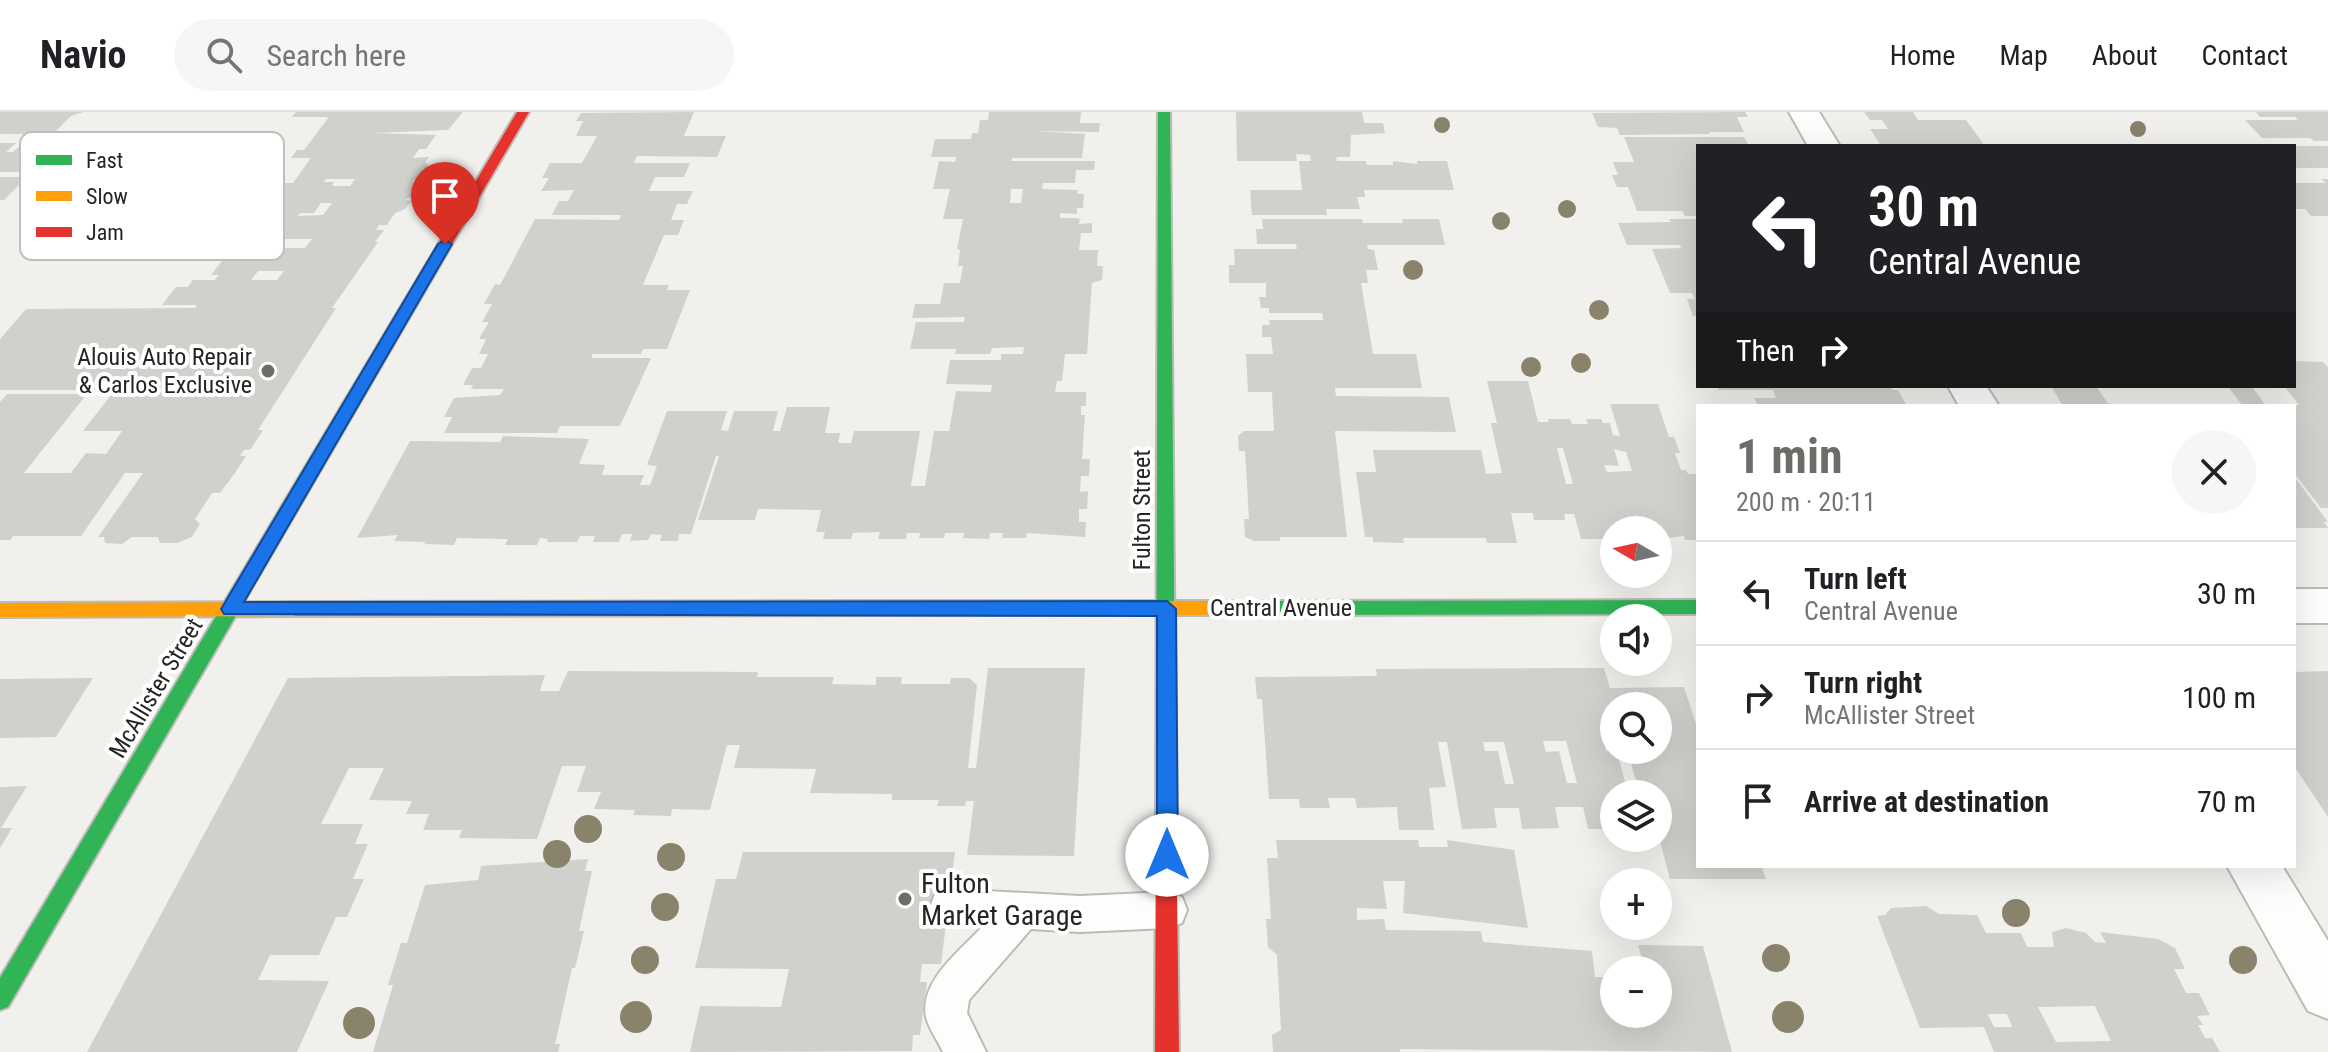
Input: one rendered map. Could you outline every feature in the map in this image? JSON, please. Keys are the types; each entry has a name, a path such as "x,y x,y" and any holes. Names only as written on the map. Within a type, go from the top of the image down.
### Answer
{"street":[{"name":"McAllister Street","path":"0,999 523,112"},
{"name":"Fulton Street","path":"1164,112 1167,1052"},
{"path":"1804,112 1823,144"},
{"path":"2296,606 2328,606"},
{"name":"Central Avenue","path":"0,610 1696,607"},
{"path":"2254,868 2328,992"}],"lane":[{"path":"949,907 1080,914 1168,910"},
{"path":"965,1052 946,1015 950,991 1022,911"}],"building":[{"path":"0,112 83,112 71,116 55,132 0,134"},
{"path":"296,112 463,112 448,130 373,133 436,135 426,149 419,149 413,158 429,157 425,162 429,166 423,175 412,182 421,186 415,195 405,200 411,201 405,209 395,213 387,225 379,225 376,230 384,230 375,242 378,242 332,308 336,308 258,430 263,430 251,449 244,450 240,456 246,456 235,473 220,493 212,493 195,519 200,524 192,537 177,543 160,543 158,537 132,537 122,544 105,543 104,537 98,537 143,473 125,473 81,536 13,536 10,540 0,540 0,402 7,394 87,394 24,473 71,473 86,453 106,454 122,431 83,431 115,390 0,390 0,339 26,309 195,308 197,305 162,305 176,287 188,287 193,280 215,280 219,275 211,275 223,260 284,260 284,248 305,248 312,239 284,239 284,183 293,183 311,158 291,158 297,150 304,150 329,117 292,117","holes":["326,179 355,179 350,186 332,186 334,182 324,182","321,203 332,203 323,215 298,216 300,213 314,213","258,271 284,271 277,280 251,280"]},
{"path":"694,112 684,136 726,136 717,157 637,156 634,163 690,163 684,177 655,177 649,191 693,191 687,204 677,204 671,220 684,220 678,235 664,235 643,285 669,285 667,290 690,290 667,349 643,349 641,354 592,354 592,358 651,358 620,426 560,426 557,433 444,433 452,417 444,417 454,398 500,395 504,389 471,389 473,385 463,385 472,368 481,368 488,354 479,354 486,339 479,339 489,322 482,322 492,304 484,304 495,284 500,285 535,219 619,220 621,215 552,215 559,201 568,201 574,190 541,191 549,178 542,178 550,163 582,163 597,136 576,136 583,121 576,121 581,113"},
{"path":"989,112 1081,112 1080,123 1100,123 1099,132 1035,131 1085,134 1082,158 1012,158 1011,161 1095,161 1094,170 1076,170 1075,183 1043,183 1042,189 1078,190 1077,194 1084,194 1083,208 1077,208 1077,214 1060,213 1060,218 1080,219 1079,224 1092,223 1092,233 1081,233 1079,250 1098,250 1097,266 1103,266 1102,280 1092,283 1087,354 1065,354 1062,381 1057,381 1055,392 1086,392 1086,406 1081,406 1081,415 1085,415 1082,459 1090,459 1089,476 1081,476 1080,492 1088,491 1087,509 1079,509 1079,522 1086,522 1085,537 1027,533 1026,538 1002,538 1003,533 990,533 989,539 963,538 964,533 945,533 944,538 919,538 920,533 907,533 906,539 878,539 880,532 853,533 851,539 823,539 825,532 816,532 821,510 758,509 755,520 698,520 719,456 716,456 691,534 679,534 678,541 660,541 662,535 651,534 648,540 630,541 632,534 622,534 619,542 593,542 595,536 580,536 577,542 547,542 548,539 540,538 537,545 505,545 508,539 457,538 454,545 394,541 398,535 357,538 410,441 500,442 503,436 589,439 579,464 605,465 602,475 644,475 640,485 650,485 657,466 647,465 667,411 727,411 721,430 728,431 734,411 778,411 773,431 780,431 787,407 830,407 825,433 840,433 838,443 851,443 854,431 920,431 911,486 925,486 934,431 949,431 956,391 991,392 992,385 946,384 950,360 1001,360 1001,354 1023,354 1024,347 992,348 990,354 955,354 956,349 910,349 916,322 964,322 965,317 912,318 915,304 940,304 944,283 960,283 963,266 958,266 960,250 957,249 963,219 943,219 950,189 933,189 939,161 955,162 956,157 931,157 935,139 971,139 972,133 978,133 980,120 988,120","holes":["1011,189 1023,189 1021,203 1010,203"]},
{"path":"1236,112 1362,112 1364,123 1383,123 1385,133 1351,135 1350,157 1336,157 1337,161 1393,165 1393,161 1417,164 1417,161 1447,161 1454,190 1364,190 1365,197 1357,197 1360,209 1326,209 1327,215 1252,215 1250,190 1302,190 1299,161 1311,161 1310,155 1296,154 1297,161 1237,161"},
{"path":"1745,112 1748,117 1737,117 1744,132 1620,135 1617,128 1598,127 1592,113"},
{"path":"1864,112 1913,112 1918,120 1966,120 1984,144 1880,144 1870,129 1888,129 1882,120 1870,120"},
{"path":"2256,112 2328,112 2328,141 2262,138 2245,120 2298,120 2295,117 2260,117"},
{"path":"1624,137 1744,137 1748,144 1696,144 1696,216 1685,216 1682,211 1637,211 1628,187 1617,187 1612,175 1618,175 1613,162 1634,162"},
{"path":"0,143 16,143 6,152 13,152 20,146 20,172 0,172"},
{"path":"2296,146 2328,146 2328,168 2296,168"},
{"path":"0,177 20,177 20,184 4,200 0,200"},
{"path":"2321,179 2328,179 2328,216 2311,216 2305,209 2296,209 2296,183 2326,183"},
{"path":"1262,219 1362,219 1363,223 1403,223 1402,219 1439,219 1445,245 1367,245 1368,249 1374,250 1378,270 1366,270 1368,283 1361,283 1373,354 1416,354 1422,388 1335,388 1336,396 1449,397 1456,432 1335,431 1347,537 1280,537 1280,541 1254,541 1245,537 1244,519 1249,519 1245,451 1239,451 1238,436 1244,431 1274,431 1272,392 1248,392 1246,354 1273,354 1271,337 1262,337 1262,325 1270,325 1269,320 1323,320 1322,313 1269,313 1269,308 1261,308 1259,297 1266,297 1266,283 1229,283 1229,265 1235,265 1234,249 1297,249 1296,244 1257,244 1256,229 1263,229"},
{"path":"1669,219 1696,219 1696,316 1693,316 1687,299 1695,299 1692,293 1670,293 1652,249 1681,248 1680,245 1627,245 1618,223 1671,222"},
{"path":"2296,361 2323,362 2328,367 2328,508 2321,508 2296,476 2296,405 2299,405 2286,388 2296,388"},
{"path":"1487,381 1528,381 1538,422 1570,419 1572,424 1588,424 1586,419 1601,419 1603,423 1610,423 1613,435 1620,436 1610,404 1658,404 1669,437 1674,437 1680,453 1675,453 1681,470 1696,474 1696,540 1685,540 1684,536 1672,537 1672,516 1600,516 1600,539 1581,539 1574,514 1564,514 1565,520 1534,520 1533,513 1511,513 1517,543 1487,543 1486,538 1403,538 1404,543 1373,542 1373,537 1365,537 1356,472 1376,472 1373,450 1481,450 1486,474 1502,473 1491,423 1497,423","holes":["1557,448 1563,448 1573,484 1566,484","1614,449 1626,452 1632,471 1607,472 1604,465 1619,466"]},
{"path":"1891,388 1898,390 1906,404 1757,404 1754,398 1776,398 1773,390 1719,390"},
{"path":"2052,388 2097,388 2109,404 2062,404"},
{"path":"2229,388 2253,388 2265,404 2241,404"},
{"path":"2296,479 2328,522 2324,522 2328,528 2297,528"},
{"path":"988,668 1085,668 1074,856 967,855 974,801 966,801 965,806 937,806 939,800 892,800 892,794 810,793 816,769 734,768 740,745 727,745 710,810 672,809 671,816 633,815 635,810 594,809 601,792 577,792 586,766 562,766 537,839 459,838 462,830 423,830 429,814 406,814 412,801 369,800 384,768 349,768 321,824 363,824 355,844 368,844 353,879 364,879 347,917 336,917 319,955 270,955 258,980 329,981 297,1052 87,1052 288,678 545,675 540,691 559,691 568,671 758,672 757,677 834,677 832,684 876,685 876,677 902,677 901,684 950,684 951,678 969,678 977,685 968,768 976,768"},
{"path":"1600,668 1600,676 1606,676 1610,688 1684,687 1696,724 1696,868 1762,868 1766,879 1672,879 1672,868 1667,868 1663,852 1672,852 1672,780 1636,780 1631,764 1672,764 1672,692 1600,692 1600,764 1620,764 1624,780 1600,780 1600,829 1588,829 1583,807 1555,807 1559,828 1522,829 1519,808 1494,808 1497,828 1462,829 1447,742 1438,742 1446,787 1429,788 1434,830 1399,830 1397,807 1357,808 1355,798 1328,798 1330,808 1300,808 1299,799 1269,799 1262,699 1257,699 1255,677 1377,676 1376,669","holes":["1543,741 1566,741 1577,783 1567,783 1559,751 1546,752","1483,742 1504,742 1514,784 1505,784 1498,751 1485,751"]},
{"path":"2328,671 2328,817 2296,769 2296,672"},
{"path":"93,678 56,737 0,738 0,679"},
{"path":"27,786 1,828 12,828 0,848 0,787"},
{"path":"1276,840 1418,840 1419,847 1448,847 1447,840 1514,850 1528,928 1403,913 1405,881 1383,881 1387,909 1357,908 1357,920 1384,919 1386,930 1481,931 1483,942 1592,951 1595,977 1600,977 1600,1028 1672,1028 1672,956 1641,956 1638,945 1703,946 1732,1052 1400,1049 1400,1052 1273,1052 1272,1035 1281,1030 1277,955 1268,947 1266,919 1271,919 1267,858 1278,858"},
{"path":"743,852 955,852 941,964 922,964 920,982 927,982 920,1035 913,1035 912,1051 690,1052 700,1006 781,1007 789,969 695,968 716,879 736,879"},
{"path":"588,859 585,871 592,871 579,931 584,931 575,968 572,968 555,1044 560,1044 558,1052 373,1052 393,985 388,985 401,943 407,943 425,885 478,880 481,866"},
{"path":"1926,906 1939,914 1977,915 1986,933 2021,933 2027,947 2054,947 2052,932 2066,928 2086,933 2095,942 2106,943 2100,932 2158,939 2175,948 2185,969 2174,969 2186,993 2199,993 2210,1015 2197,1016 2203,1025 2198,1025 2205,1038 2212,1038 2220,1052 1994,1052 1984,1027 1920,1028 1877,916 1885,915 1891,908","holes":["2095,1006 2111,1041 2056,1042 2038,1007","1988,1014 2007,1014 2012,1027 1994,1027"]}],"traffic: fast":[{"path":"1164,112 1166,811"},
{"path":"0,999 434,263"},
{"path":"1244,608 1696,607"},
{"path":"293,609 879,608"}],"traffic: slow":[{"path":"879,608 1244,608"},
{"path":"0,610 293,609"}],"traffic: jam":[{"path":"434,263 523,112"},
{"path":"1166,811 1167,1052"}],"place":[{"name":"Alouis Auto Repair & Carlos Exclusive","path":"268,371"},
{"name":"Fulton Market Garage","path":"905,899"}],"route":[{"path":"445,244 230,609 1167,609 1167,855"}]}
